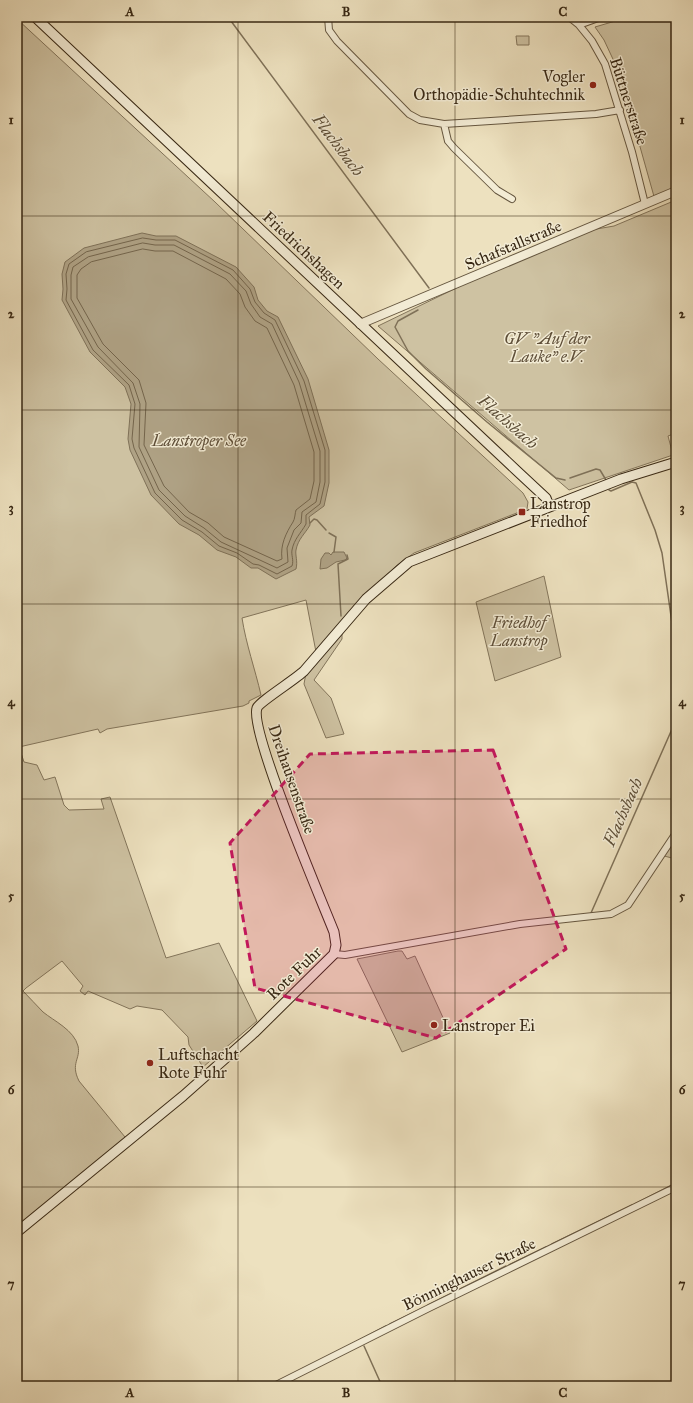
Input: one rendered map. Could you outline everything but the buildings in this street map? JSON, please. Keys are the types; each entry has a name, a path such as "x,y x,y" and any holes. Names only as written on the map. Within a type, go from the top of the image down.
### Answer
{"main road":[{"name":"Friedrichshagen","path":"35,17 546,498 550,506"},
{"path":"550,506 621,479 676,462"},
{"name":"Dreihausenstraße","path":"334,954 336,945 334,932 268,763 257,723 257,708 304,671 366,599 403,566 418,557 550,506"},
{"name":"Rote Fuhr","path":"17,1232 188,1092 254,1033 334,954"}],"street":[{"path":"328,17 329,30 337,41 409,114 420,120 444,124 596,114 620,110"},
{"name":"Büttnerstraße","path":"570,17 579,25 600,52 605,64 620,110 646,204"},
{"path":"579,25 602,17"},
{"path":"444,124 448,141 454,148 497,190 512,199"},
{"name":"Schafstallstraße","path":"360,324 676,191"},
{"name":"Rote Fuhr","path":"334,954 353,954 520,924 611,914 628,905 676,833"},
{"name":"Bönninghauser Straße","path":"274,1386 676,1187"}],"highlighted area":[{"path":"493,750 566,949 436,1038 255,988 230,843 310,754"}],"green space":[{"path":"629,17 676,17 676,190 655,200 619,72 604,40 595,27"},
{"name":"Lanstroper See","path":"17,19 215,202 378,359 523,493 528,502 527,509 414,553 396,566 357,605 316,652 306,600 242,618 261,695 243,706 107,729 100,733 98,729 19,747 24,762 37,765 44,780 55,777 64,805 69,810 104,809 101,799 110,797 166,958 219,943 257,1021 203,1067 189,1045 188,1037 162,1010 137,1006 130,1009 88,991 85,995 80,991 83,986 62,961 26,988 23,991 38,1007 63,1026 76,1040 79,1050 75,1070 79,1081 125,1137 121,1144 17,1227"},
{"path":"516,36 529,36 529,45 517,45"},
{"name":"GV \"Auf der Lauke\" e.V.","path":"676,200 676,433 668,436 673,455 569,490 378,326 514,260 579,232 614,226"},
{"name":"Friedhof Lanstrop","path":"544,576 561,657 495,681 476,602"},
{"path":"342,632 342,639 314,680 331,698 344,734 326,738 304,684 306,673"},
{"path":"676,833 676,859 660,855"},
{"path":"402,951 407,959 415,956 450,1033 402,1052 357,959"}],"water":[{"name":"Lanstroper See","path":"142,233 156,236 176,236 236,267 254,287 258,300 267,311 278,317 308,379 329,450 329,483 324,506 309,517 310,525 297,546 296,569 276,579 258,568 251,568 236,557 217,550 199,535 179,524 151,495 130,450 128,439 131,404 125,387 90,352 62,300 62,274 65,262 84,248"},
{"path":"333,552 344,552 347,558 336,562 327,568 320,569 321,559 325,553 329,553 331,555"}],"waterway":[{"name":"Flachsbach","path":"228,17 429,288"},
{"name":"Flachsbach","path":"418,310 398,321 395,327 408,351 426,369 487,422 556,478 565,480"},
{"name":"Flachsbach","path":"570,478 596,469 600,470 606,480"},
{"name":"Flachsbach","path":"609,490 611,491 632,482 636,483 655,530 662,553 674,637 672,649 676,680"},
{"path":"310,523 314,519 317,520 326,530"},
{"path":"329,533 336,537 334,552"},
{"path":"341,616 338,564 348,559 347,555"},
{"name":"Flachsbach","path":"591,913 676,720"},
{"path":"635,1204 674,1184"},
{"path":"552,1244 632,1205"},
{"path":"509,1265 546,1247"},
{"path":"428,1305 506,1266"},
{"path":"390,1324 423,1308"},
{"path":"350,1345 386,1326"},
{"path":"364,1346 382,1386"},
{"path":"268,1386 274,1383"}],"place":[{"name":"Vogler Orthopädie-Schuhtechnik","path":"593,85"},
{"name":"Lanstrop Friedhof","path":"522,512"},
{"name":"Lanstroper Ei","path":"434,1025"},
{"name":"Luftschacht Rote Fuhr","path":"150,1063"}]}
